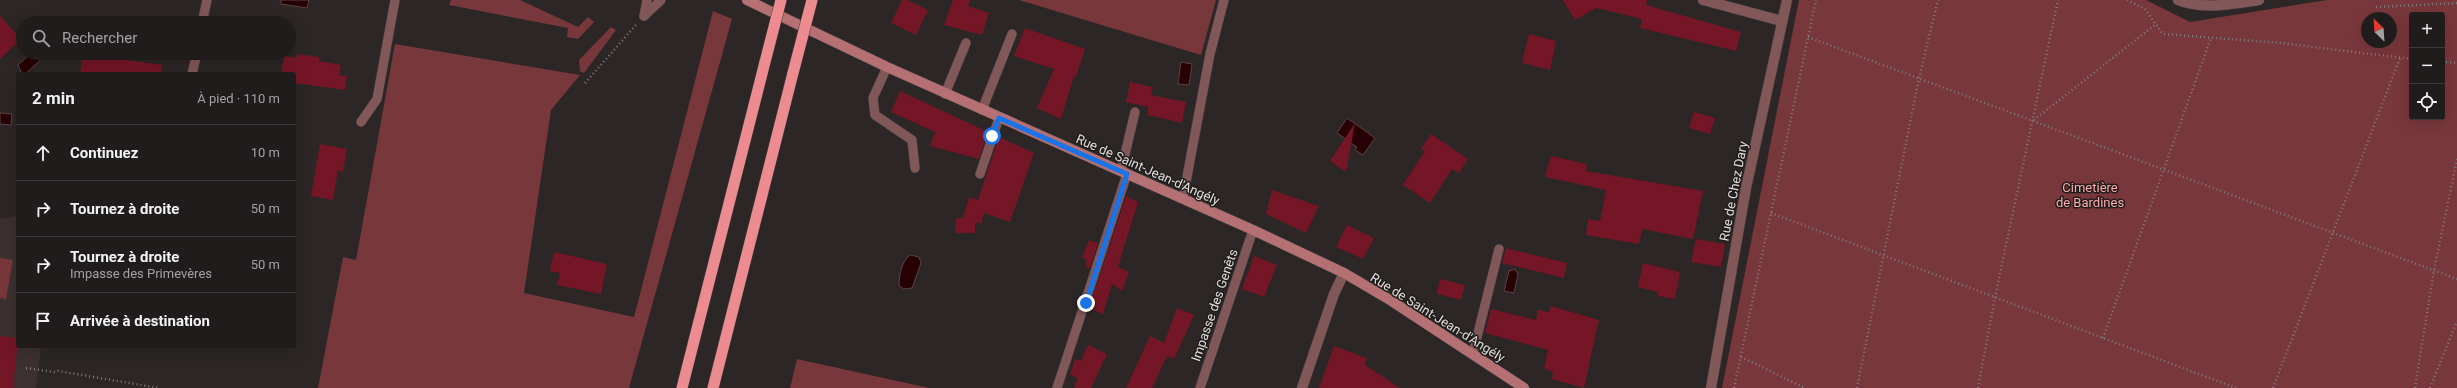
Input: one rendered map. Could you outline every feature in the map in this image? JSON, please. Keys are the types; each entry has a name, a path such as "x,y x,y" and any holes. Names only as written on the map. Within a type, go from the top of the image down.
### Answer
{"highway":[{"path":"682,388 781,0"},
{"path":"713,388 812,0"}],"main road":[{"name":"Rue de Saint-Jean-d'Angély","path":"747,0 945,94 1183,198 1344,273 1472,353 1524,388"}],"street":[{"path":"1702,0 1782,21"},
{"name":"Rue de Chez Dary","path":"1711,388 1746,188 1787,0"},
{"path":"2178,0 2188,4 2227,5 2259,0"},
{"path":"1302,388 1334,294 1344,273"}],"lane":[{"path":"204,16 207,0"},
{"path":"361,122 378,99 395,0"},
{"path":"644,16 647,0"},
{"path":"644,16 661,0"},
{"path":"1183,198 1210,54 1224,0"},
{"path":"982,110 1012,34"},
{"path":"945,94 966,43"},
{"path":"192,72 195,60"},
{"path":"886,67 873,98 875,114 912,140 915,168"},
{"path":"1057,388 1124,172 1135,112"},
{"path":"980,174 999,118"},
{"name":"Impasse des Genêts","path":"1200,388 1253,230"},
{"path":"1472,353 1499,249"}],"path":[{"path":"1734,388 1816,0"},
{"path":"1857,388 1919,78 1938,0"},
{"path":"1978,388 1995,297 2034,120 2058,0"},
{"path":"2127,0 2145,9 2163,34 2281,43 2409,59"},
{"path":"2376,7 2457,3"},
{"path":"585,83 644,16"},
{"path":"2034,120 2156,24"},
{"path":"1808,37 2333,231 2457,279"},
{"path":"2103,338 2211,38"},
{"path":"2274,388 2400,58"},
{"path":"2445,62 2457,63"},
{"path":"2415,388 2434,270 2457,159"},
{"path":"1771,213 2236,388"},
{"path":"2430,388 2457,321"},
{"path":"1741,357 1805,388"},
{"path":"26,368 54,372 58,371 159,388"}],"shaded area":[{"path":"281,0 309,0 307,8 281,4"},
{"path":"23,60 41,60 27,72 21,72 18,65"},
{"path":"1181,62 1192,64 1189,85 1178,84"},
{"path":"0,113 12,114 11,125 0,124"},
{"path":"1347,118 1375,138 1363,155 1355,150 1357,147 1337,133"},
{"path":"16,216 16,348 41,348 36,388 0,388 0,219"},
{"path":"910,255 919,257 921,263 912,288 903,289 899,285 900,273 903,264"},
{"path":"1515,269 1518,274 1514,293 1504,291 1509,271"}],"green space":[{"path":"451,0 520,0 578,27 588,17 594,22 578,39 567,37 568,28 449,5"},
{"path":"1019,0 1216,0 1201,55"},
{"name":"Cimetière de Bardines","path":"1799,0 2146,0 2190,22 2327,0 2457,0 2457,388 1722,388"},
{"path":"713,11 732,19 629,388 318,388 343,257 356,260 395,44 580,75 551,110 524,293 634,317"},
{"path":"611,27 616,30 584,73 580,71 579,60"},
{"path":"0,258 13,260 6,299 0,298"},
{"path":"797,359 929,388 790,388"}],"building":[{"path":"902,0 907,0 928,10 916,35 891,23"},
{"path":"953,0 970,0 968,6 989,13 982,35 944,25"},
{"path":"1563,0 1647,0 1646,5 1741,32 1736,51 1640,28 1642,19 1596,8 1575,20"},
{"path":"0,16 16,34 16,44 0,59"},
{"path":"1025,28 1085,49 1076,77 1074,76 1061,119 1037,108 1054,69 1014,56"},
{"path":"1529,34 1556,41 1550,70 1522,63"},
{"path":"297,54 319,57 319,61 341,65 339,75 347,76 345,90 296,83 296,72 281,72 283,60 296,60"},
{"path":"82,60 126,60 162,65 161,72 80,72"},
{"path":"1130,82 1153,87 1151,95 1186,102 1182,123 1147,115 1149,104 1148,107 1126,102"},
{"path":"900,91 988,132 979,159 930,146 935,132 891,112"},
{"path":"1694,112 1715,118 1710,134 1689,128"},
{"path":"1355,123 1346,172 1330,161"},
{"path":"1431,134 1468,159 1459,173 1452,169 1430,203 1403,185 1425,151 1421,149"},
{"path":"999,137 1034,153 1010,222 984,213 981,224 975,222 975,233 955,233 956,218 963,218 969,197 978,200"},
{"path":"320,144 347,149 343,172 338,170 333,200 311,196"},
{"path":"1551,156 1587,164 1586,171 1703,191 1693,239 1642,229 1639,244 1586,235 1588,219 1600,221 1606,190 1545,177"},
{"path":"1272,190 1319,206 1306,233 1266,214"},
{"path":"1126,196 1138,202 1118,267 1129,272 1122,291 1112,284 1103,314 1089,308"},
{"path":"1347,225 1374,238 1363,259 1336,247"},
{"path":"1696,239 1725,244 1721,267 1691,262"},
{"path":"1089,240 1098,243 1090,269 1085,266 1087,260 1082,258"},
{"path":"1506,248 1567,263 1564,278 1502,263"},
{"path":"554,252 607,264 601,294 557,285 560,273 550,271"},
{"path":"1254,256 1277,265 1264,297 1242,289"},
{"path":"1643,263 1680,272 1675,299 1658,296 1658,292 1638,287"},
{"path":"1440,279 1465,285 1461,300 1437,294"},
{"path":"1551,306 1599,320 1584,388 1552,379 1553,372 1544,368 1548,350 1485,333 1491,309 1536,320 1538,310 1549,312"},
{"path":"1177,308 1194,315 1174,359 1167,356 1152,388 1126,388 1150,336 1164,343"},
{"path":"0,336 16,338 17,348 13,388 0,388"},
{"path":"1088,345 1107,354 1091,388 1074,388 1078,378 1070,375 1075,359 1081,361"},
{"path":"1334,346 1367,358 1365,365 1400,388 1319,388"}],"route":[{"path":"992,136 999,118 1127,174 1086,303"}]}
